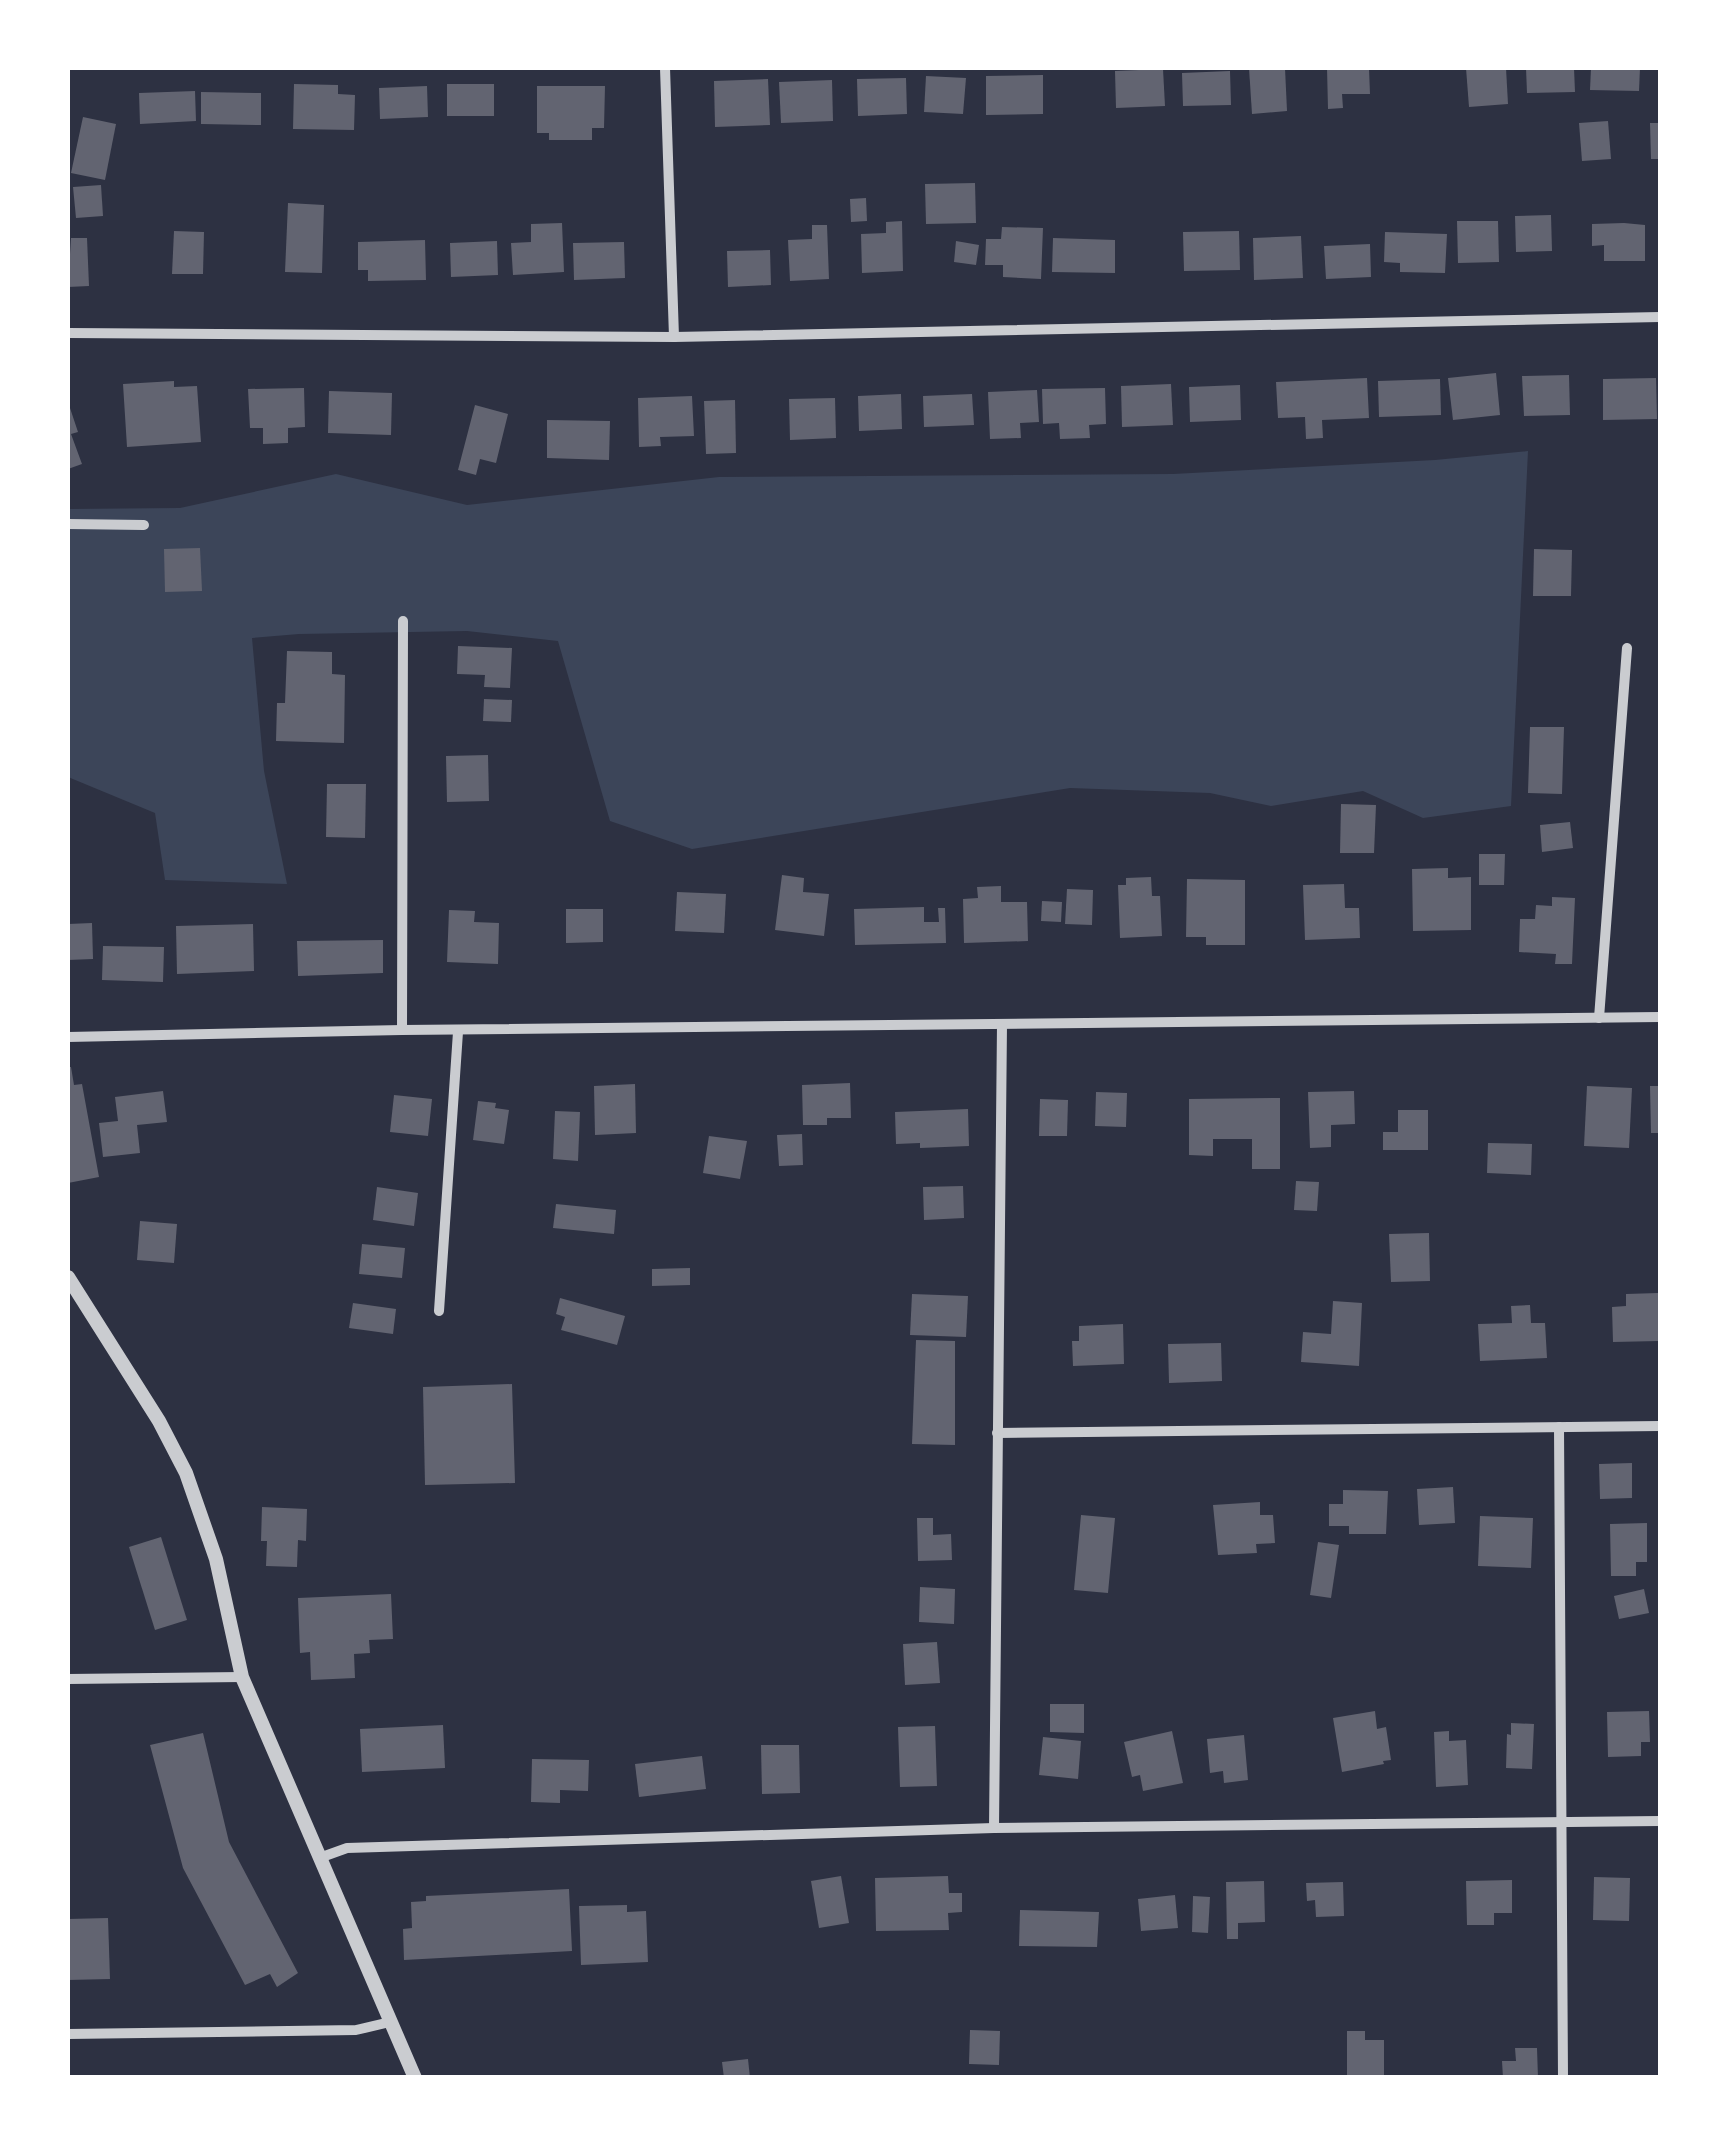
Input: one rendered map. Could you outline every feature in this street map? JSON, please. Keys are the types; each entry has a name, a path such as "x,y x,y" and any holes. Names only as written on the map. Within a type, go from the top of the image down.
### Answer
{"street":[{"path":"665,68 674,337"},
{"path":"68,333 674,337 1660,316"},
{"path":"68,524 144,525"},
{"path":"402,1030 403,621"},
{"path":"1599,1018 1627,648"},
{"path":"68,1036 1660,1017"},
{"path":"994,1828 1002,1024"},
{"path":"439,1311 458,1032"},
{"path":"68,1277 159,1421 186,1474 216,1560 242,1676 415,2078"},
{"path":"996,1433 1660,1426"},
{"path":"1559,1427 1563,2078"},
{"path":"68,1679 242,1676"},
{"path":"322,1857 347,1848 994,1828 1660,1820"},
{"path":"68,2034 356,2030 390,2022"}],"shaded area":[{"path":"1528,451 1511,806 1423,818 1363,791 1271,806 1210,793 1070,788 692,849 610,821 558,641 467,631 252,638 264,771 287,884 165,880 155,813 68,777 68,509 180,508 336,474 467,505 719,477 1173,474"}],"building":[{"path":"1249,68 1285,68 1287,111 1252,114"},
{"path":"1327,68 1369,68 1370,94 1342,94 1343,108 1328,109"},
{"path":"1466,68 1506,68 1508,104 1469,107"},
{"path":"1526,68 1574,68 1575,92 1527,93"},
{"path":"1591,68 1640,68 1639,91 1590,90"},
{"path":"1163,69 1165,106 1116,108 1115,71"},
{"path":"1230,71 1231,105 1183,106 1182,73"},
{"path":"1043,75 1043,114 986,115 986,76"},
{"path":"926,76 966,78 963,114 924,112"},
{"path":"906,78 907,114 858,116 857,79"},
{"path":"768,79 770,125 715,127 714,81"},
{"path":"832,80 833,121 781,123 779,82"},
{"path":"294,84 338,85 338,94 355,95 354,130 293,129"},
{"path":"447,84 494,84 494,116 447,116"},
{"path":"427,86 428,117 380,119 379,88"},
{"path":"537,86 605,86 604,128 592,128 592,140 549,140 549,133 537,133"},
{"path":"195,91 196,121 140,124 139,93"},
{"path":"201,92 261,93 261,125 201,124"},
{"path":"83,117 116,124 105,180 71,173"},
{"path":"1608,121 1611,159 1582,161 1579,123"},
{"path":"1650,123 1660,123 1660,159 1651,159"},
{"path":"975,183 976,223 926,224 925,184"},
{"path":"101,185 103,216 76,218 73,187"},
{"path":"866,198 867,221 851,222 850,199"},
{"path":"288,203 324,205 322,273 285,272"},
{"path":"1551,215 1552,251 1516,252 1515,216"},
{"path":"902,221 903,271 862,273 861,234 886,233 886,222"},
{"path":"1457,221 1498,221 1499,262 1458,263"},
{"path":"562,223 564,272 513,275 511,243 531,242 531,224"},
{"path":"1592,224 1645,225 1645,261 1604,261 1604,245 1592,246"},
{"path":"812,225 827,225 829,279 790,281 788,240 812,239"},
{"path":"1002,227 1043,228 1041,279 1003,277 1003,265 985,265 986,239 1001,239"},
{"path":"174,231 204,232 203,274 172,274"},
{"path":"1239,231 1240,270 1184,271 1183,232"},
{"path":"1385,232 1447,234 1445,273 1400,272 1400,263 1384,262"},
{"path":"1301,236 1303,278 1254,280 1253,238"},
{"path":"71,238 87,238 89,286 68,287"},
{"path":"1053,238 1115,240 1115,273 1052,272"},
{"path":"425,240 426,280 368,281 368,270 358,270 358,242"},
{"path":"497,241 498,275 451,277 450,243"},
{"path":"956,241 979,245 976,265 954,262"},
{"path":"624,242 625,278 574,280 573,243"},
{"path":"1370,244 1371,277 1326,279 1324,246"},
{"path":"770,250 771,285 728,287 727,251"},
{"path":"1496,373 1500,415 1453,420 1448,378"},
{"path":"1569,375 1570,415 1524,416 1522,376"},
{"path":"1367,378 1369,418 1322,420 1323,438 1306,439 1305,417 1278,418 1276,382"},
{"path":"1656,378 1657,419 1603,420 1603,379"},
{"path":"1440,379 1441,415 1379,417 1378,381"},
{"path":"174,381 174,387 197,386 201,442 127,447 123,384"},
{"path":"1171,384 1173,425 1122,427 1121,386"},
{"path":"1240,385 1241,420 1190,422 1189,387"},
{"path":"304,388 305,427 288,428 288,443 263,444 263,428 250,428 248,389"},
{"path":"1105,388 1106,424 1089,425 1090,438 1060,439 1059,423 1043,424 1042,389"},
{"path":"1037,390 1039,422 1020,423 1021,438 990,439 988,392"},
{"path":"329,391 392,393 391,435 328,433"},
{"path":"901,394 902,429 859,431 858,396"},
{"path":"972,394 974,425 924,427 923,396"},
{"path":"692,396 694,436 660,437 661,446 639,447 638,398"},
{"path":"835,398 836,438 790,440 789,399"},
{"path":"735,400 736,453 706,454 704,401"},
{"path":"68,402 78,432 71,434 82,464 68,469"},
{"path":"475,405 508,414 496,463 480,459 476,475 458,470"},
{"path":"547,420 610,421 609,460 547,458"},
{"path":"200,548 202,591 165,592 164,549"},
{"path":"1534,549 1572,550 1571,596 1533,596"},
{"path":"458,646 512,648 510,688 484,687 485,675 457,674"},
{"path":"287,651 332,652 332,674 345,675 344,743 276,741 277,703 285,703"},
{"path":"484,699 512,700 511,722 483,721"},
{"path":"1530,727 1564,727 1562,794 1528,793"},
{"path":"488,755 489,801 447,802 446,756"},
{"path":"327,784 366,784 365,838 326,837"},
{"path":"1341,804 1376,805 1374,853 1340,853"},
{"path":"1570,822 1573,848 1542,852 1540,825"},
{"path":"1479,854 1505,854 1504,885 1479,885"},
{"path":"1448,868 1448,878 1471,877 1471,930 1413,931 1412,869"},
{"path":"782,875 804,878 803,892 829,894 824,936 775,930"},
{"path":"1151,877 1152,896 1160,896 1162,936 1120,938 1118,885 1126,885 1126,878"},
{"path":"1187,879 1245,880 1245,945 1206,945 1206,937 1186,937"},
{"path":"1344,884 1345,908 1359,908 1360,938 1305,940 1303,885"},
{"path":"1001,886 1001,902 1027,902 1028,941 964,943 963,899 978,898 977,887"},
{"path":"1067,889 1093,890 1092,925 1065,924"},
{"path":"677,892 726,894 724,933 675,931"},
{"path":"1552,897 1575,898 1572,964 1555,964 1556,954 1519,952 1520,919 1535,919 1536,905 1552,906"},
{"path":"1042,901 1062,902 1061,922 1041,921"},
{"path":"924,907 924,922 939,922 938,908 945,908 946,943 855,945 854,909"},
{"path":"566,909 603,909 603,942 566,943"},
{"path":"449,910 475,911 474,922 499,923 498,964 447,962"},
{"path":"92,923 93,959 68,960 68,924"},
{"path":"253,924 254,971 177,974 176,926"},
{"path":"383,940 383,973 298,976 297,941"},
{"path":"103,946 164,947 163,982 102,980"},
{"path":"68,1067 74,1085 82,1084 99,1177 68,1183"},
{"path":"850,1083 851,1118 827,1118 827,1125 803,1125 802,1085"},
{"path":"635,1084 636,1133 595,1135 594,1086"},
{"path":"1587,1086 1632,1088 1629,1148 1584,1146"},
{"path":"1650,1086 1660,1086 1660,1133 1651,1133"},
{"path":"163,1091 167,1122 137,1125 140,1153 103,1157 99,1123 118,1121 115,1097"},
{"path":"1354,1091 1355,1124 1331,1125 1331,1147 1310,1148 1308,1092"},
{"path":"1096,1092 1127,1093 1126,1127 1095,1126"},
{"path":"394,1095 432,1099 428,1136 390,1132"},
{"path":"1280,1098 1280,1169 1252,1169 1252,1139 1213,1139 1213,1156 1189,1155 1189,1099"},
{"path":"1040,1099 1068,1100 1067,1136 1039,1136"},
{"path":"478,1101 496,1103 495,1108 509,1110 504,1144 473,1140"},
{"path":"968,1109 969,1146 920,1148 920,1143 896,1144 895,1112"},
{"path":"1398,1110 1428,1110 1428,1150 1383,1150 1383,1132 1398,1132"},
{"path":"555,1111 580,1112 578,1161 553,1159"},
{"path":"802,1134 803,1165 779,1166 777,1135"},
{"path":"709,1136 747,1141 740,1179 703,1173"},
{"path":"1488,1143 1532,1144 1531,1175 1487,1173"},
{"path":"1296,1181 1319,1182 1317,1211 1294,1210"},
{"path":"963,1186 964,1218 924,1220 923,1187"},
{"path":"377,1187 418,1193 414,1226 373,1220"},
{"path":"556,1204 616,1210 614,1234 553,1228"},
{"path":"140,1221 177,1224 174,1263 137,1260"},
{"path":"1429,1233 1430,1281 1391,1282 1389,1234"},
{"path":"362,1244 405,1248 402,1278 359,1274"},
{"path":"690,1268 690,1285 652,1286 652,1269"},
{"path":"1658,1293 1659,1341 1613,1342 1612,1307 1626,1306 1626,1294"},
{"path":"912,1294 968,1296 966,1337 910,1335"},
{"path":"560,1298 625,1316 617,1345 561,1330 565,1317 556,1314"},
{"path":"1333,1301 1362,1303 1359,1366 1301,1362 1303,1332 1331,1334"},
{"path":"353,1303 396,1309 393,1334 349,1328"},
{"path":"1530,1305 1531,1323 1545,1323 1547,1358 1480,1361 1478,1324 1512,1323 1511,1306"},
{"path":"1123,1324 1124,1364 1073,1366 1072,1341 1079,1341 1079,1326"},
{"path":"916,1340 955,1341 955,1445 912,1444"},
{"path":"1221,1343 1222,1381 1169,1383 1168,1344"},
{"path":"512,1384 515,1483 425,1485 423,1387"},
{"path":"1632,1463 1632,1498 1600,1499 1599,1464"},
{"path":"1453,1487 1455,1523 1419,1525 1417,1489"},
{"path":"1343,1490 1388,1491 1386,1534 1349,1534 1349,1526 1329,1526 1329,1504 1343,1504"},
{"path":"1260,1502 1260,1515 1273,1515 1275,1543 1256,1544 1257,1553 1218,1555 1213,1505"},
{"path":"262,1507 307,1509 306,1541 298,1540 297,1567 266,1566 267,1541 261,1541"},
{"path":"1081,1515 1115,1518 1108,1593 1074,1590"},
{"path":"1480,1516 1533,1518 1531,1568 1478,1566"},
{"path":"917,1518 933,1518 933,1535 951,1534 952,1560 918,1561"},
{"path":"1647,1523 1647,1562 1636,1562 1636,1576 1611,1576 1610,1524"},
{"path":"161,1537 187,1620 155,1630 129,1547"},
{"path":"1318,1542 1339,1545 1331,1598 1310,1595"},
{"path":"920,1587 955,1589 954,1624 919,1622"},
{"path":"1644,1589 1649,1613 1619,1619 1614,1596"},
{"path":"391,1594 393,1639 369,1640 370,1653 354,1654 355,1678 311,1680 310,1652 300,1653 298,1598"},
{"path":"937,1642 940,1683 905,1685 903,1644"},
{"path":"1050,1704 1084,1704 1084,1733 1050,1732"},
{"path":"1375,1711 1377,1729 1386,1727 1391,1760 1342,1772 1333,1718"},
{"path":"1649,1711 1650,1742 1641,1742 1641,1756 1608,1757 1607,1712"},
{"path":"1511,1723 1534,1724 1532,1769 1506,1768"},
{"path":"443,1725 445,1768 362,1772 360,1729"},
{"path":"935,1726 937,1786 900,1787 898,1727"},
{"path":"1172,1731 1183,1783 1143,1791 1140,1775 1132,1777 1124,1742"},
{"path":"1449,1731 1449,1741 1466,1740 1468,1785 1436,1787 1434,1732"},
{"path":"203,1733 229,1842 298,1973 277,1987 270,1974 245,1985 183,1868 150,1745"},
{"path":"1244,1735 1248,1780 1224,1783 1223,1771 1210,1773 1207,1739"},
{"path":"1043,1737 1081,1741 1078,1779 1039,1775"},
{"path":"761,1745 799,1745 800,1793 762,1794"},
{"path":"702,1756 706,1789 639,1797 635,1764"},
{"path":"532,1759 589,1760 588,1791 560,1790 560,1803 531,1802"},
{"path":"841,1876 849,1923 819,1928 811,1881"},
{"path":"948,1876 949,1893 962,1893 962,1912 948,1913 949,1930 876,1931 875,1878"},
{"path":"1594,1877 1630,1878 1629,1921 1593,1920"},
{"path":"1512,1880 1512,1913 1494,1913 1494,1925 1467,1925 1466,1881"},
{"path":"1264,1881 1265,1922 1238,1923 1238,1939 1227,1939 1226,1882"},
{"path":"1343,1882 1344,1916 1316,1917 1315,1900 1307,1901 1306,1883"},
{"path":"569,1889 572,1951 404,1960 403,1929 412,1928 411,1902 426,1901 426,1896"},
{"path":"1175,1895 1178,1928 1141,1931 1138,1899"},
{"path":"1193,1896 1210,1897 1208,1933 1192,1932"},
{"path":"627,1905 627,1912 646,1911 648,1962 581,1965 579,1906"},
{"path":"1020,1910 1099,1912 1097,1947 1019,1946"},
{"path":"108,1918 110,1979 68,1980 68,1919"},
{"path":"970,2030 1000,2031 999,2065 969,2064"},
{"path":"1347,2031 1365,2031 1365,2040 1384,2040 1384,2078 1347,2078"},
{"path":"1515,2048 1537,2048 1538,2078 1503,2078 1502,2061 1516,2061"},
{"path":"748,2059 750,2078 724,2078 722,2062"}]}
